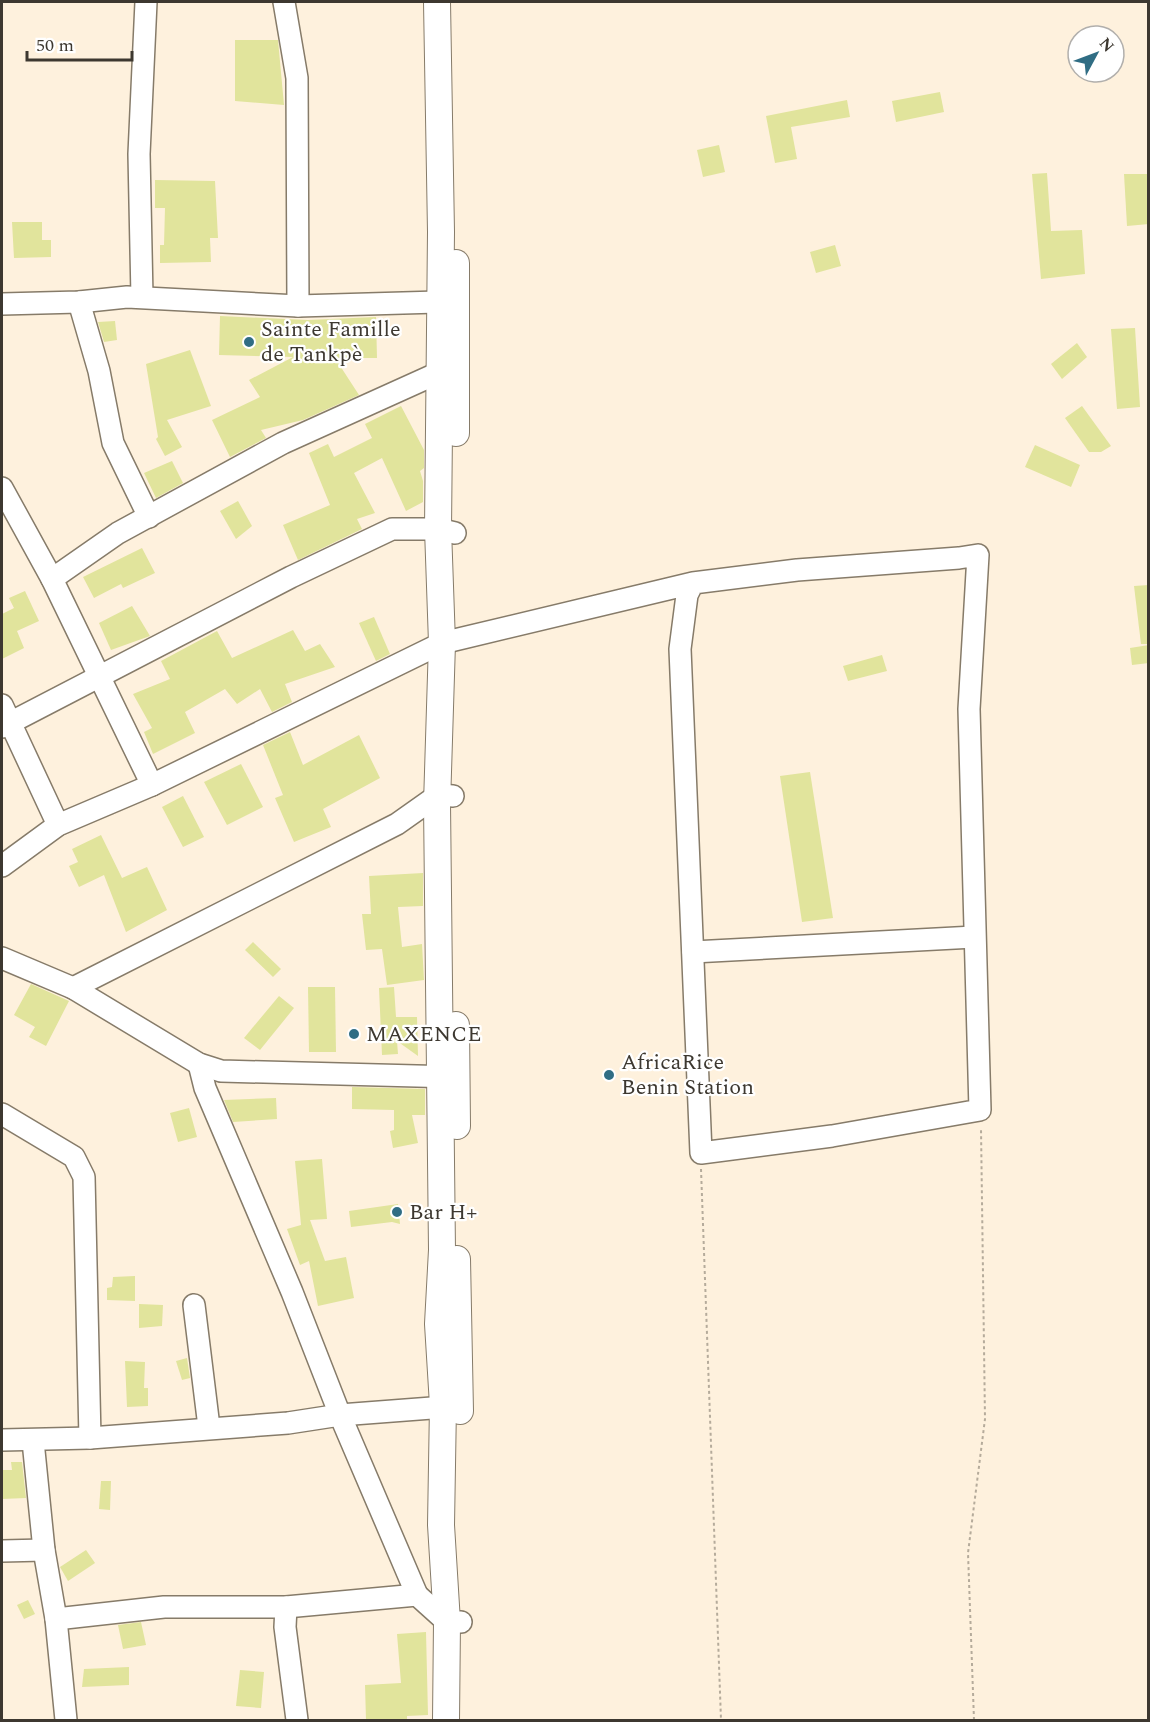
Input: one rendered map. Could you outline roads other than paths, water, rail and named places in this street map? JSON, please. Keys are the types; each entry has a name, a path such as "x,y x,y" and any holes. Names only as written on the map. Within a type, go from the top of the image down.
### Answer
{"main road":[{"path":"437,2 441,232 447,306"},
{"path":"453,2 447,306 446,531 449,641 445,795 448,1077 438,1324 451,1405 441,1524 454,1622 460,1720"},
{"path":"446,1720 454,1622"}],"street":[{"path":"142,297 139,154 146,2"},
{"path":"284,2 297,78 298,306"},
{"path":"2,304 79,302 142,297 298,306 447,306"},
{"path":"79,302 99,371 114,443 149,517"},
{"path":"52,579 77,559 149,517 325,422 447,372"},
{"path":"2,488 52,579 152,785"},
{"path":"58,825 5,718 99,678 291,577 392,529 446,531"},
{"path":"2,866 58,825 152,785 449,641 693,583 797,570 978,555 969,709 974,823 974,937 980,1110 832,1136 701,1153 680,649 687,595 693,583"},
{"path":"72,988 397,824 445,795"},
{"path":"693,952 974,937"},
{"path":"2,958 72,988 199,1064 221,1071 340,1076 448,1077"},
{"path":"199,1064 205,1088 417,1595 454,1622"},
{"path":"2,1114 74,1157 84,1177 90,1438"},
{"path":"194,1305 209,1427"},
{"path":"2,1440 90,1438 209,1427 288,1423 340,1415 451,1405"},
{"path":"33,1441 44,1550 56,1619 66,1720"},
{"path":"2,1551 44,1550"},
{"path":"56,1619 164,1607 286,1607 417,1595"},
{"path":"286,1607 285,1627 297,1720"}],"place":[{"name":"Sainte Famille de Tankpè","path":"249,342"},
{"name":"MAXENCE","path":"354,1034"},
{"name":"AfricaRice Benin Station","path":"609,1075"},
{"name":"Bar H+","path":"397,1212"}]}
